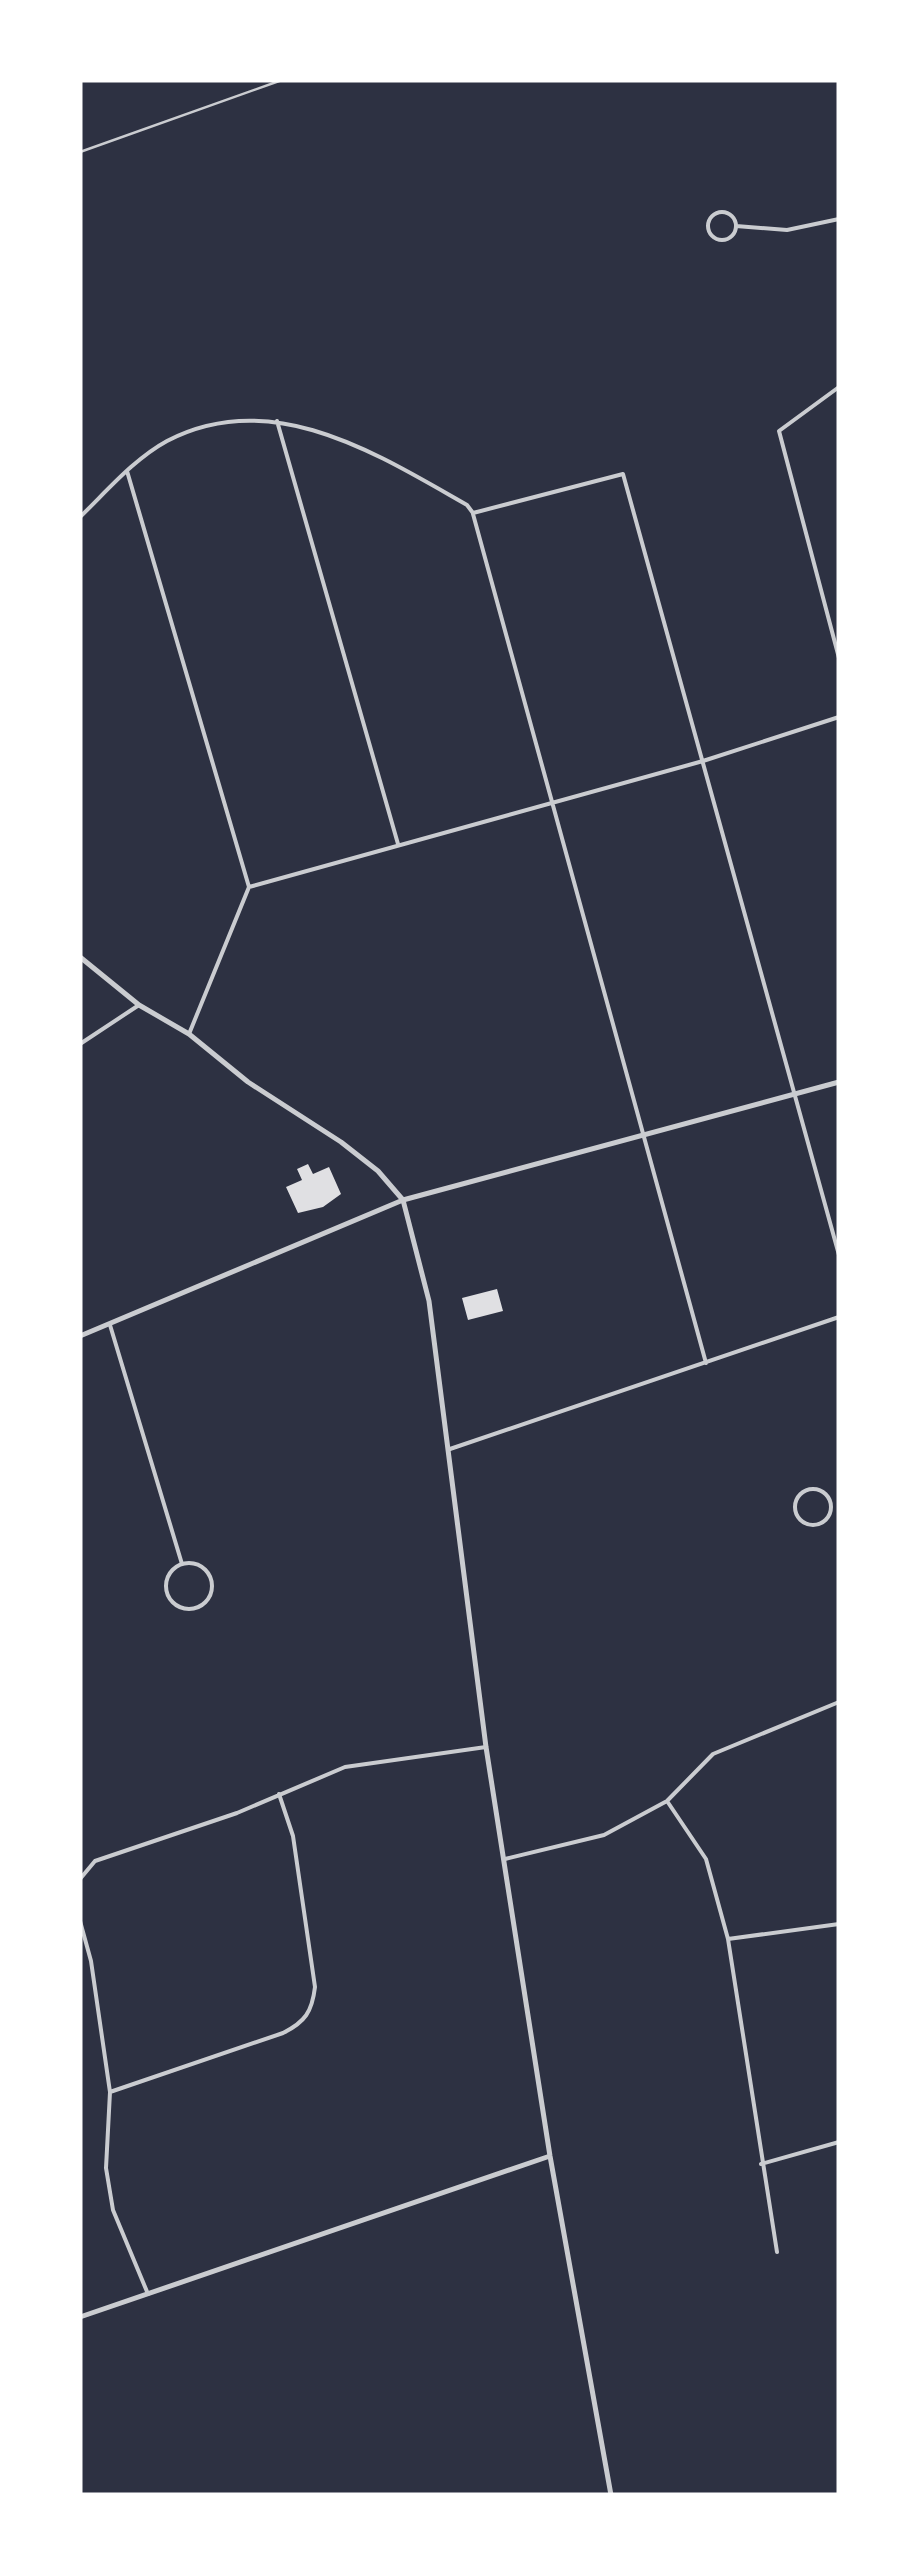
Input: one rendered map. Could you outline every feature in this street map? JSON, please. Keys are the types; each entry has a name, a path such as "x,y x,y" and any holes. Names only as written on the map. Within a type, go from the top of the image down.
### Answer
{"street":[{"path":"720,212 733,217 736,226 730,238 721,240 708,229 709,220 720,212"},
{"path":"736,226 788,230 839,219"},
{"path":"839,387 779,430 839,658"},
{"path":"277,421 398,844"},
{"path":"80,517 126,471 166,442 217,422 277,421 355,442 468,505 706,1363"},
{"path":"126,471 250,887 189,1034"},
{"path":"473,513 623,474 839,1255"},
{"path":"250,887 704,762 839,718"},
{"path":"80,957 139,1005 189,1034 248,1082 340,1142 378,1172 403,1200 429,1302 486,1747 550,2156 611,2495"},
{"path":"80,1044 139,1005"},
{"path":"80,1336 403,1200 839,1082"},
{"path":"450,1449 839,1318"},
{"path":"110,1325 182,1564"},
{"path":"807,1490 824,1492 831,1502 831,1514 823,1523 805,1524 797,1515 796,1503 807,1490"},
{"path":"831,1502 839,1498"},
{"path":"182,1564 201,1566 212,1580 211,1593 199,1606 181,1607 167,1592 168,1578 182,1564"},
{"path":"505,1859 604,1835 667,1801 713,1754 839,1702"},
{"path":"80,1879 95,1862 345,1768 486,1747"},
{"path":"110,2092 283,2033 303,2023 313,2006 315,1987 293,1836 279,1794"},
{"path":"667,1801 706,1859 728,1938 777,2252"},
{"path":"80,1921 92,1961 110,2092 106,2168 113,2210 148,2294"},
{"path":"728,1938 839,1924"},
{"path":"761,2164 839,2142"},
{"path":"80,2317 550,2156"}],"lane":[{"path":"80,152 282,80"}],"building":[{"path":"308,1164 313,1174 329,1167 341,1194 323,1207 298,1213 286,1187 302,1180 297,1169"},
{"path":"497,1289 503,1311 468,1320 462,1298"}]}
